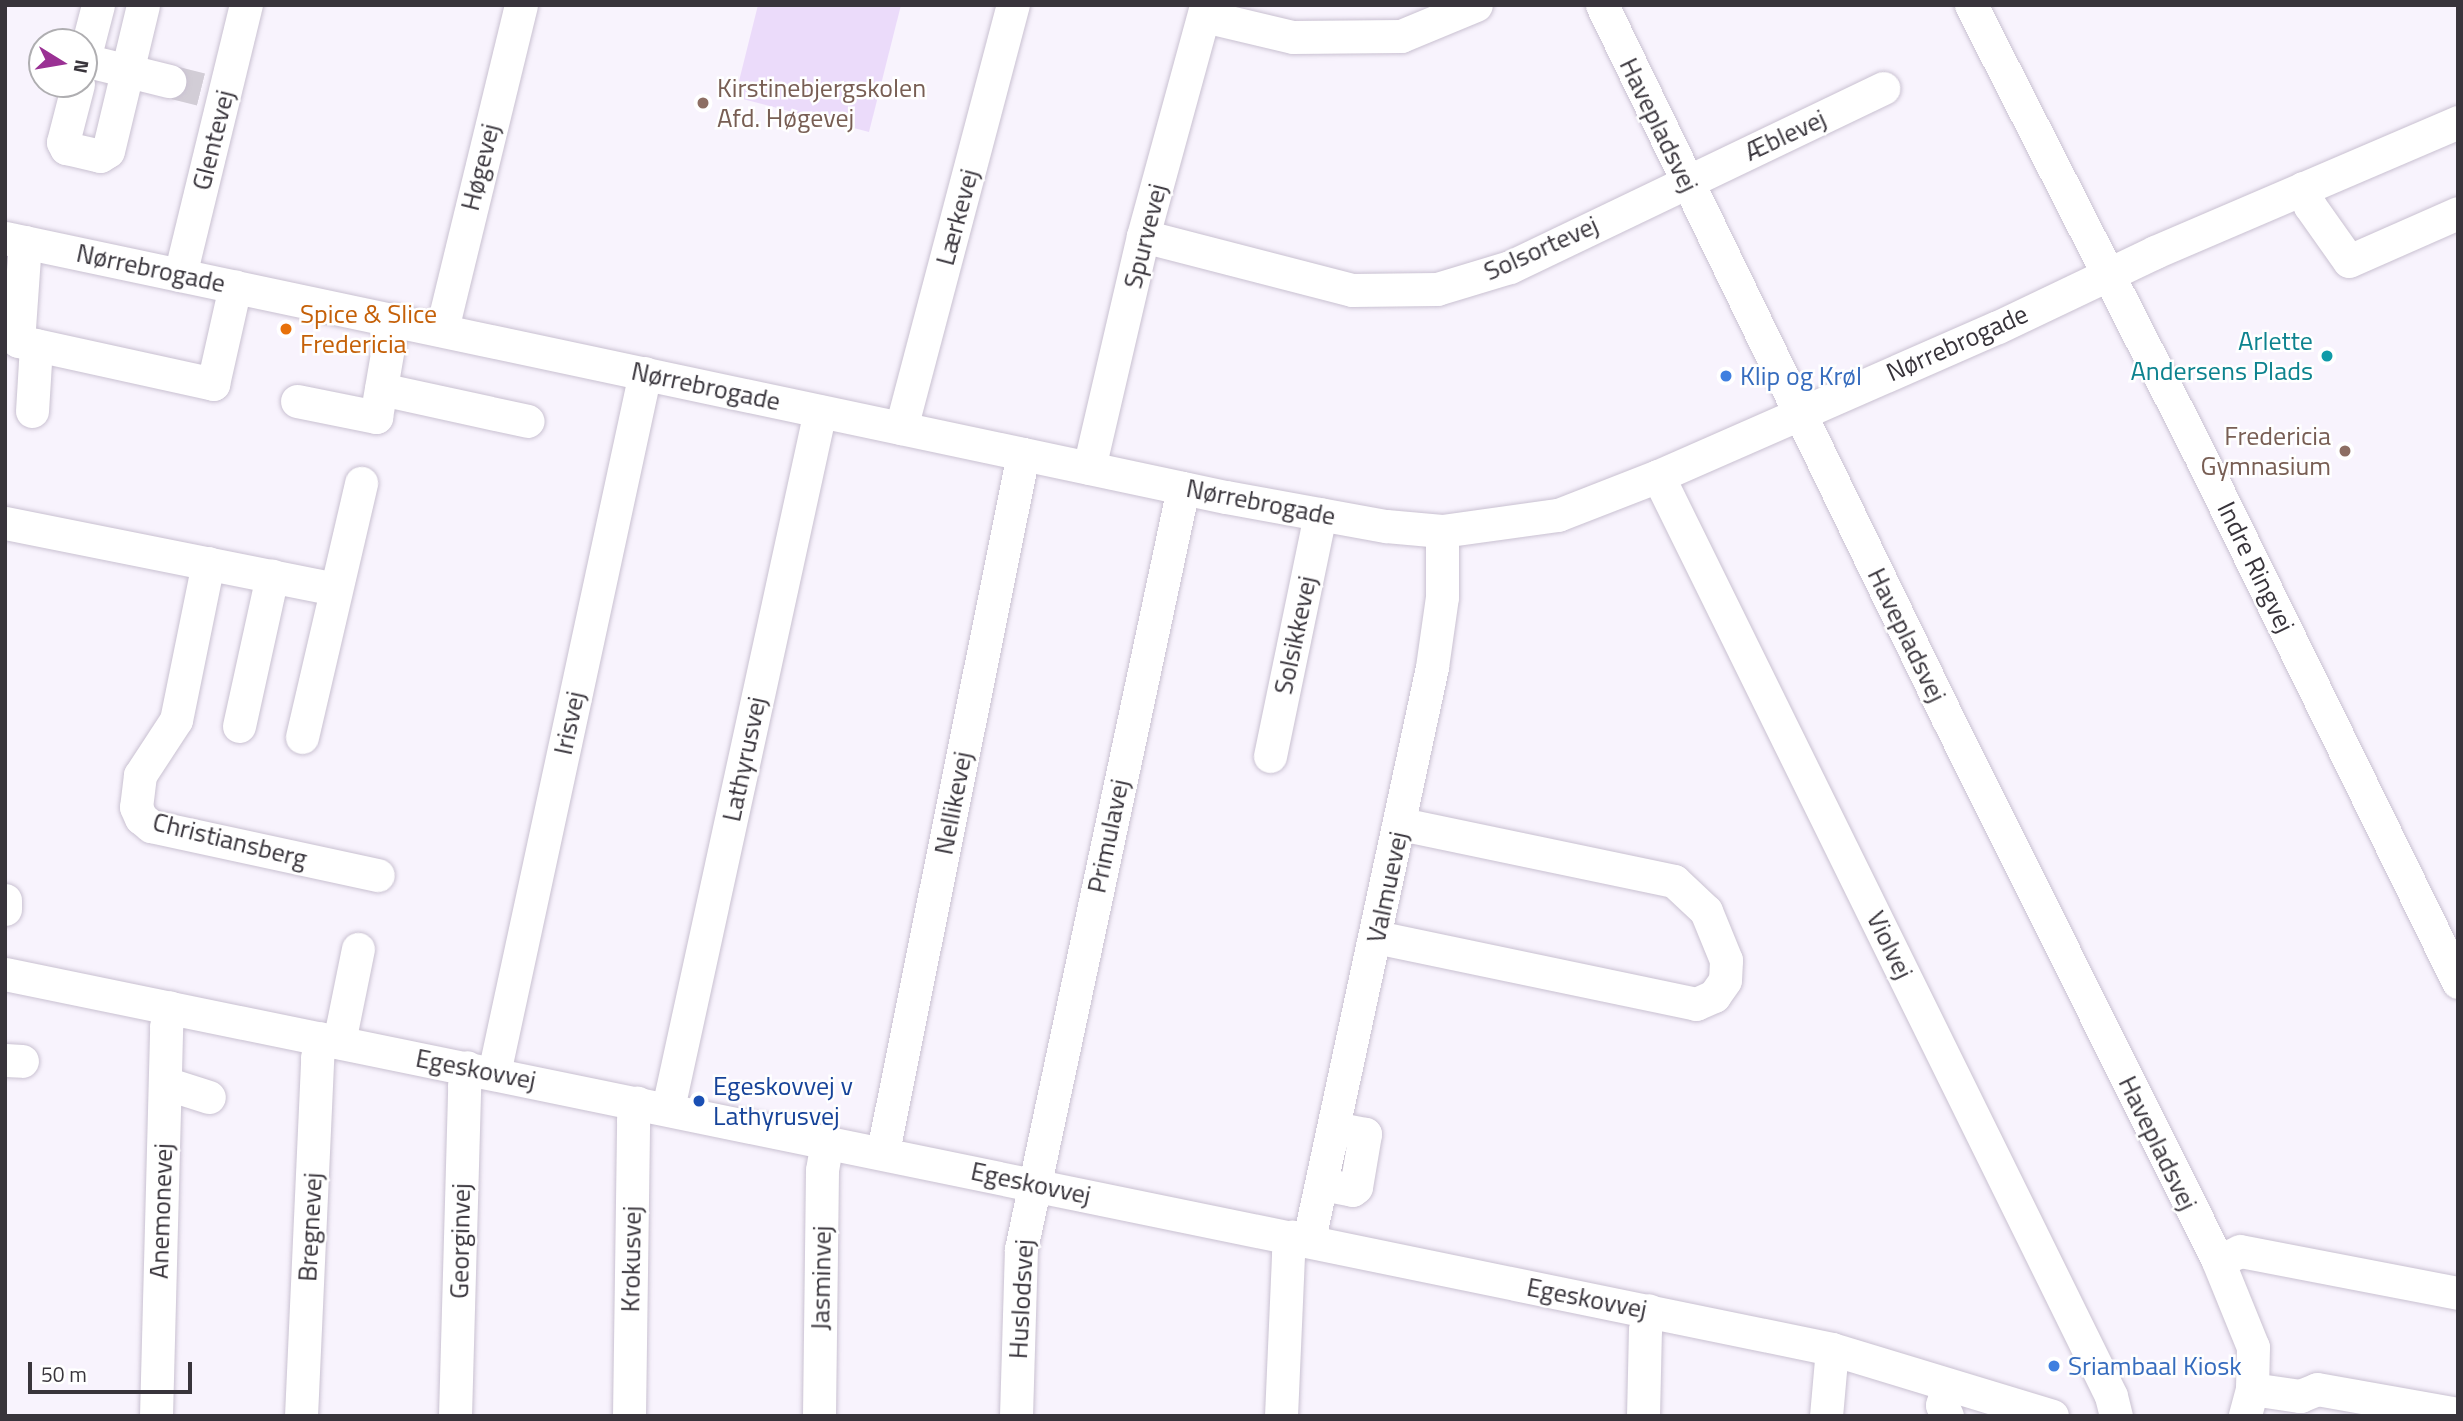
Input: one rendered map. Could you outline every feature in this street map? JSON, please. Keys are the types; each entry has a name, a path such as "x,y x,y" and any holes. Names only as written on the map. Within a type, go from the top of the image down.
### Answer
{"street":[{"path":"92,28 97,5"},
{"path":"74,98 63,142 66,148 100,156 107,151 143,5"},
{"name":"Glentevej","path":"180,275 213,91 246,5"},
{"name":"Høgevej","path":"442,329 520,5"},
{"name":"Lærkevej","path":"901,428 1013,5"},
{"path":"1205,11 1293,37 1401,36 1476,5"},
{"name":"Havepladsvej","path":"1602,5 1798,412 2218,1261 2253,1347 2249,1402 2300,1396 2317,1389 2458,1414"},
{"name":"Indre Ringvej","path":"1971,5 2106,275 2218,490 2458,982"},
{"name":"Spurvevej","path":"1089,468 1143,236 1205,11"},
{"path":"98,63 169,81"},
{"name":"Æblevej","path":"1686,181 1883,88"},
{"name":"Nørrebrogade","path":"15,240 1183,488 1386,526 1442,531 1558,515 1658,476 1798,412 1998,327 2106,275 2458,122"},
{"name":"Solsortevej","path":"1143,236 1287,276 1352,290 1437,289 1510,267 1686,181"},
{"path":"2303,188 2310,206 2349,261 2458,213"},
{"path":"15,240 18,341 214,384 235,286"},
{"path":"297,401 376,417 393,319"},
{"path":"32,411 36,345"},
{"name":"Irisvej","path":"480,1070 645,373"},
{"path":"381,389 528,421"},
{"name":"Lathyrusvej","path":"652,1105 820,411"},
{"name":"Nellikevej","path":"883,1152 1023,454"},
{"name":"Violvej","path":"1658,476 2111,1396 2116,1416"},
{"path":"302,737 361,483"},
{"name":"Primulavej","path":"1034,1183 1183,488"},
{"name":"Solsikkevej","path":"1270,756 1320,514"},
{"path":"5,523 335,589"},
{"name":"Valmuevej","path":"1281,1416 1288,1254 1301,1237 1322,1184 1376,937 1432,667 1442,597 1442,531"},
{"name":"Christiansberg","path":"208,563 176,720 140,775 136,807 141,818 151,826 378,875"},
{"path":"239,726 272,576"},
{"path":"1376,937 1696,1004 1714,996 1725,980 1726,960 1706,911 1674,881 1400,824"},
{"path":"5,900 5,909"},
{"name":"Bregnevej","path":"301,1416 317,1058 330,1040 358,950"},
{"name":"Egeskovvej","path":"5,974 1301,1237 1832,1349 1947,1400 2052,1416"},
{"name":"Anemonevej","path":"156,1416 166,1027 170,1007"},
{"name":"Georginvej","path":"455,1416 464,1086 480,1070"},
{"path":"165,1083 209,1097"},
{"name":"Krokusvej","path":"629,1416 633,1121 652,1105"},
{"name":"Jasminvej","path":"819,1416 822,1170 827,1141"},
{"name":"Huslodsvej","path":"1016,1416 1021,1249 1034,1183"},
{"path":"2218,1261 2241,1251 2458,1293"},
{"path":"1643,1416 1645,1329 1649,1310"},
{"path":"1826,1416 1832,1349"}],"shaded area":[{"path":"758,5 901,5 869,132 735,97"}],"tunnel":[{"path":"169,81 201,89"}],"place":[{"name":"Kirstinebjergskolen Afd. Høgevej","path":"703,103"},
{"name":"Spice & Slice Fredericia","path":"286,329"},
{"name":"Arlette Andersens Plads","path":"2327,356"},
{"name":"Klip og Krøl","path":"1726,376"},
{"name":"Fredericia Gymnasium","path":"2345,451"},
{"name":"Egeskovvej v Lathyrusvej","path":"699,1101"},
{"name":"Sriambaal Kiosk","path":"2054,1366"}]}
